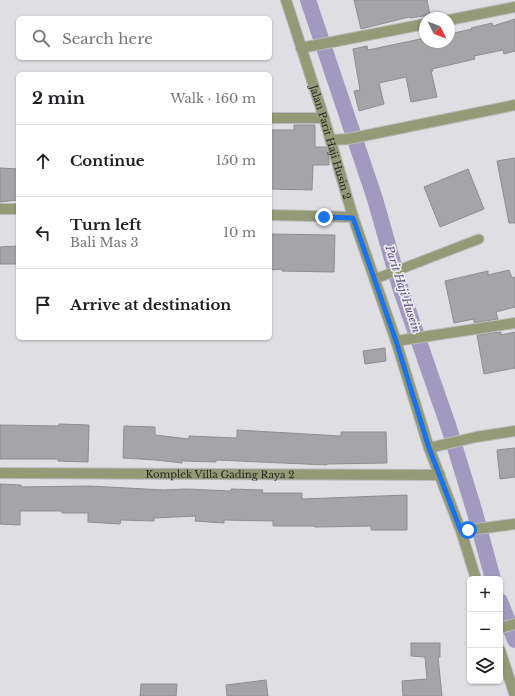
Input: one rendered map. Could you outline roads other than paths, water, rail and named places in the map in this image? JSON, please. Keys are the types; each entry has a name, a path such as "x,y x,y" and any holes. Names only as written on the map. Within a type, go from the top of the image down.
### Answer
{"street":[{"name":"Jalan Parit Haji Husin 2","path":"286,0 331,140 353,218 375,279 400,341 440,475 464,531 475,576"},
{"path":"455,19 515,7"},
{"path":"301,48 419,25"},
{"path":"331,140 348,139 515,106"},
{"path":"272,118 324,118"},
{"path":"0,208 16,209"},
{"path":"272,215 353,218"},
{"path":"400,341 515,323"},
{"path":"432,448 476,437 515,431"},
{"name":"Komplek Villa Gading Raya 2","path":"0,473 440,475"},
{"path":"464,531 498,525 515,524"},
{"path":"503,627 515,624"},
{"path":"503,659 515,696"}],"lane":[{"path":"375,279 479,239"}],"waterway":[{"name":"Parit Haji Husein","path":"308,0 375,199 400,287 449,428 492,576"},
{"name":"Parit Haji Husein","path":"503,609 515,640"}]}
